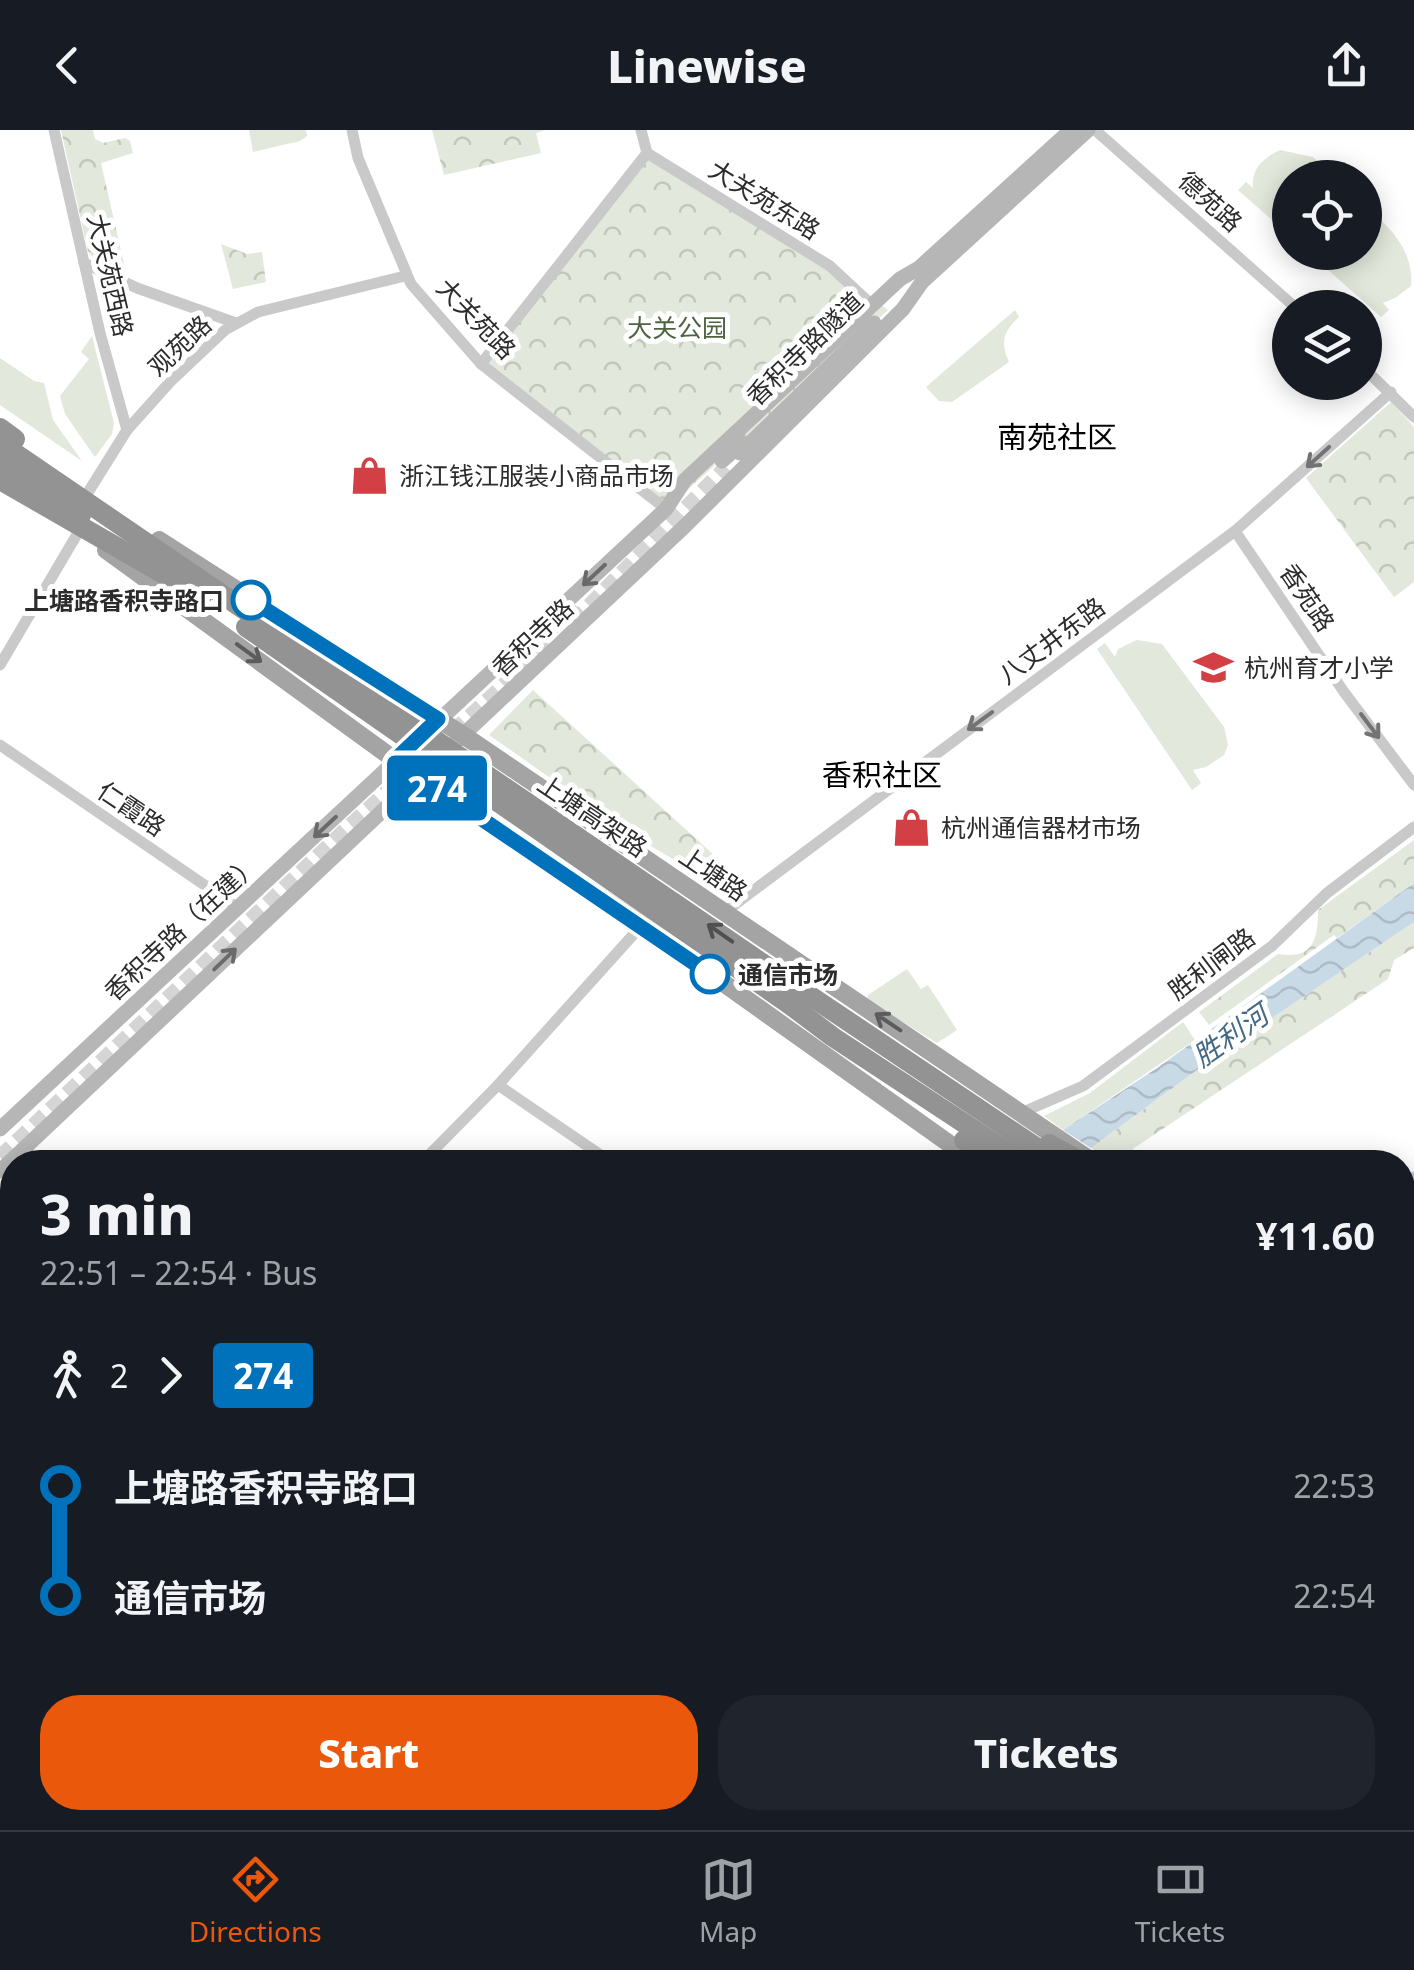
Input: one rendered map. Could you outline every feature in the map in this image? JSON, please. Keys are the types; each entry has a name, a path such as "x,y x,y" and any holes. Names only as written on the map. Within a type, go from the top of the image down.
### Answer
{"highway":[{"path":"0,432 107,500 248,611"},
{"name":"上塘高架路","path":"0,443 1040,1150"},
{"name":"上塘高架路","path":"0,460 202,596 833,1037 1005,1150"},
{"path":"0,476 202,596"},
{"path":"858,1028 926,1064 1035,1136 1065,1150"},
{"path":"833,1037 889,1086 980,1150"}],"main road":[{"name":"香积寺路","path":"22,1150 686,526 903,308 920,275 1071,130"},
{"name":"香积寺路","path":"395,760 666,509 685,480 900,279 920,275 1091,130"},
{"name":"香积寺路隧道","path":"724,464 920,275"},
{"name":"上塘路","path":"0,432 87,494 438,719 726,911 1073,1150"},
{"path":"0,476 395,760 642,926 950,1150"},
{"name":"大关苑路","path":"666,509 686,526"},
{"name":"香积寺路（在建）","path":"0,1129 395,760"},
{"path":"34,1106 114,1030 126,1012"},
{"path":"46,1120 125,1045 155,1026"}],"street":[{"name":"大关苑西路","path":"54,130 128,430"},
{"name":"大关苑路","path":"352,130 358,158 405,276 481,364 666,509"},
{"path":"481,364 647,154 641,130"},
{"name":"德苑路","path":"1091,130 1275,290"},
{"name":"大关苑东路","path":"647,154 830,266 872,305"},
{"path":"84,263 137,288 236,323"},
{"name":"观苑路","path":"87,494 128,430 170,382 236,323 258,312 405,276"},
{"path":"1382,384 1414,417"},
{"name":"八丈井东路","path":"726,911 1235,531 1391,392"},
{"path":"0,665 79,530"},
{"name":"香苑路","path":"1235,531 1344,692 1414,785"},
{"name":"仁霞路","path":"0,745 238,908"},
{"name":"胜利闸路","path":"1021,1113 1083,1086 1272,946 1327,893 1414,827"},
{"path":"434,1150 498,1086 642,926"},
{"path":"498,1086 593,1150"}],"green space":[{"path":"61,130 93,130 95,139 103,143 125,138 130,141 133,153 101,163 127,277 88,252"},
{"path":"249,130 306,130 307,136 253,152"},
{"path":"432,130 545,130 536,133 541,153 444,175"},
{"path":"1280,150 1316,160 1272,160 1272,220 1238,190 1246,182 1253,188 1254,175 1268,157"},
{"name":"大关公园","path":"647,153 830,266 888,310 666,509 481,364"},
{"path":"1382,221 1404,250 1411,286 1383,303 1389,310 1382,316 1382,290 1351,290 1328,270 1382,270"},
{"path":"221,244 247,254 262,252 266,282 233,289"},
{"path":"1015,310 1019,317 1006,333 1004,343 1009,362 952,402 939,401 926,387"},
{"path":"92,336 114,423 112,434 95,457 65,414 60,396 89,359 81,352"},
{"path":"0,358 34,381 44,383 53,420 82,461 0,405"},
{"path":"1391,402 1414,427 1414,582 1394,597 1306,478"},
{"path":"1137,640 1162,644 1224,727 1228,745 1224,755 1193,770 1201,783 1192,790 1097,649 1105,643 1115,657 1118,649"},
{"path":"533,690 739,878 723,889 629,833 489,735"},
{"path":"1414,840 1414,883 1209,1025 1199,1012 1278,954 1306,951 1315,939 1318,910"},
{"path":"1414,922 1414,948 1394,960 1388,979 1133,1150 1091,1148 1216,1056"},
{"path":"907,969 921,989 928,985 957,1030 937,1043 867,1000 868,995"},
{"path":"1183,1022 1195,1040 1063,1130 1044,1116 1090,1093"}],"water":[{"name":"胜利河","path":"1414,883 1414,922 1216,1056 1091,1148 1063,1130 1157,1068"}],"tunnel":[{"path":"573,622 726,467"},
{"path":"531,647 577,605"},
{"path":"7,1150 344,831 549,644"}],"bus line":[{"name":"274","path":"251,600 438,719 395,760 710,974"}],"place":[{"name":"浙江钱江服装小商品市场","path":"369,475"},
{"name":"上塘路香积寺路口","path":"251,600"},
{"name":"杭州育才小学","path":"1214,667"},
{"name":"杭州通信器材市场","path":"911,827"},
{"name":"通信市场","path":"710,974"}],"district":[{"name":"南苑社区","path":"1057,436"},
{"name":"香积社区","path":"882,774"}]}
